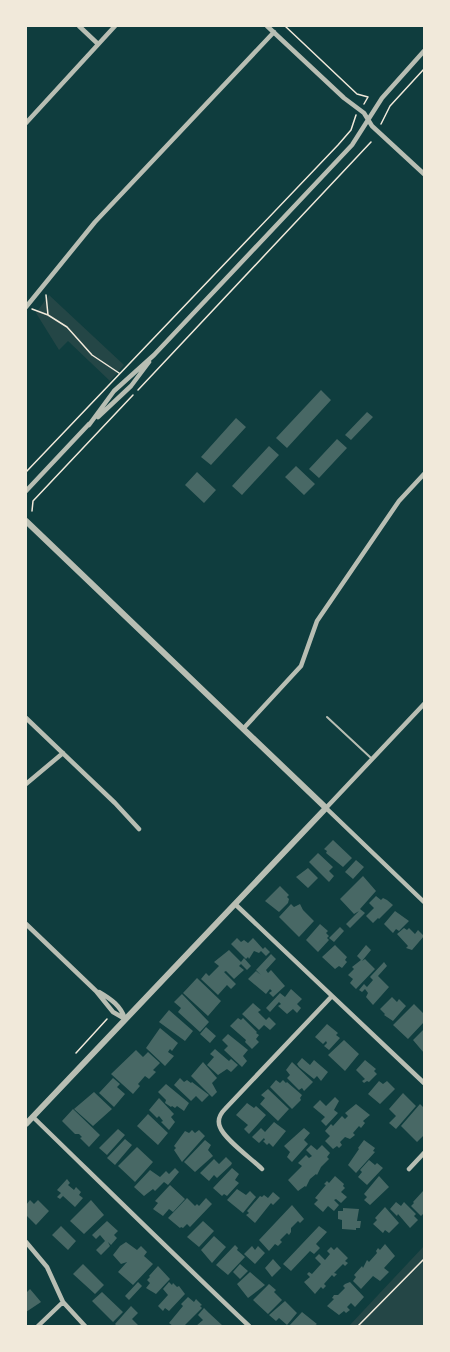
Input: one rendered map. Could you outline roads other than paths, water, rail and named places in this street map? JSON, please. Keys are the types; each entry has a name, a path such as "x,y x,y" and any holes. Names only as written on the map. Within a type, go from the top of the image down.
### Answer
{"street":[{"path":"79,26 98,44"},
{"path":"26,123 115,26"},
{"path":"267,26 359,110 376,130 424,174"},
{"path":"26,307 87,231 274,33"},
{"path":"89,424 114,391 154,355 352,145 390,88 424,51"},
{"path":"26,491 89,424 131,386 154,355"},
{"path":"243,729 302,666 317,621 399,501 424,474"},
{"path":"26,521 424,902"},
{"path":"26,1124 424,704"},
{"path":"26,718 139,829"},
{"path":"26,784 63,753"},
{"path":"235,904 424,1083"},
{"path":"26,924 96,991 104,1004 117,1016 125,1019"},
{"path":"262,1169 223,1132 219,1124 221,1114 332,996"},
{"path":"33,1117 113,1193 143,1226 249,1326"},
{"path":"409,1169 424,1153"},
{"path":"26,1242 47,1267 63,1302 85,1326"},
{"path":"39,1326 63,1302"}],"lane":[{"path":"327,717 372,759"}]}
